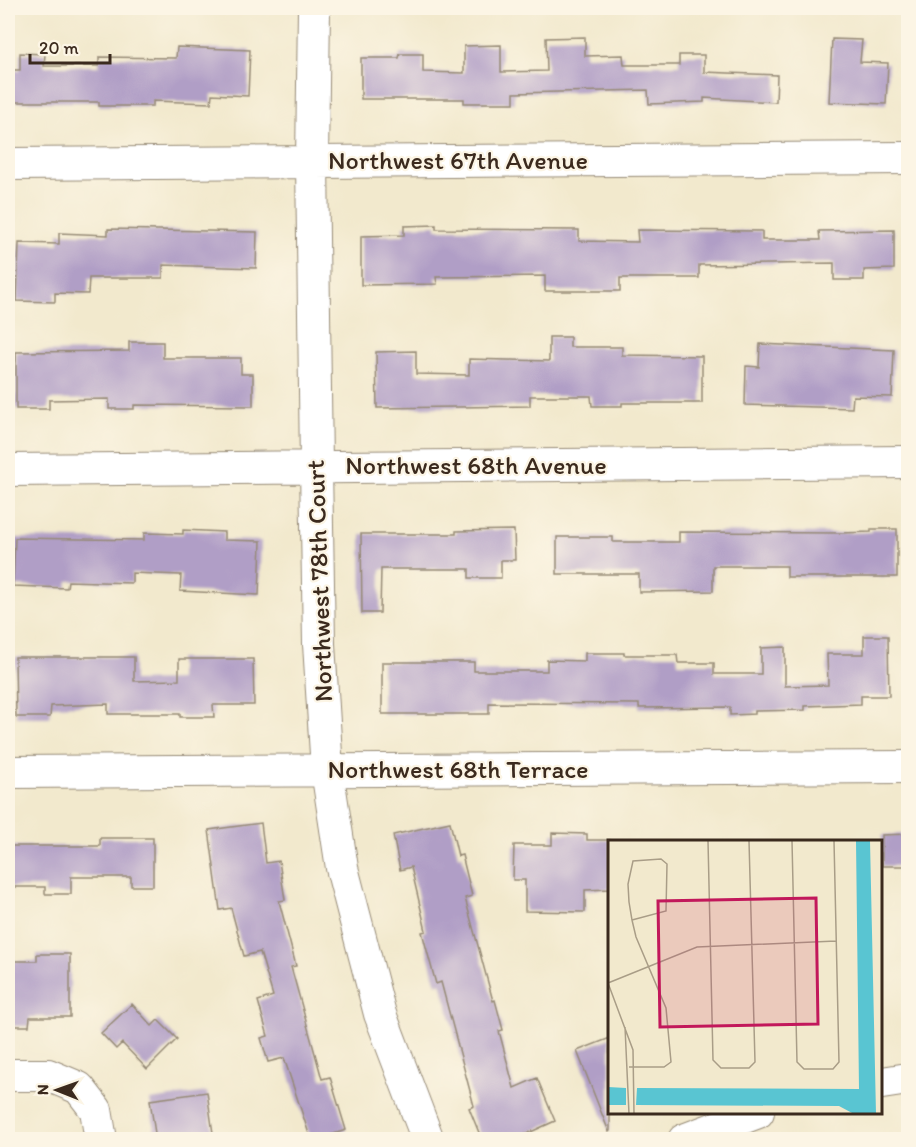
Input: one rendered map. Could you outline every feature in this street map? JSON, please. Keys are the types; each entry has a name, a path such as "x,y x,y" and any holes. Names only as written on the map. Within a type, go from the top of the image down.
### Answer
{"street":[{"name":"Northwest 78th Court","path":"314,8 312,160 315,466 319,644 327,770 342,868 380,1014 428,1140"},
{"name":"Northwest 67th Avenue","path":"8,164 312,160 909,158"},
{"name":"Northwest 68th Avenue","path":"8,470 909,462"},
{"name":"Northwest 68th Terrace","path":"8,772 909,766"},
{"path":"8,1075 48,1075 79,1088 96,1110 101,1140"},
{"path":"883,1083 909,1079"},
{"path":"684,1140 755,1114"}],"building":[{"path":"585,37 585,56 623,55 624,65 679,65 679,55 704,55 704,72 777,75 776,102 704,98 704,102 649,104 648,90 514,93 514,103 464,103 464,99 361,99 361,58 399,58 400,54 423,54 423,72 464,73 464,46 501,45 501,72 547,71 546,38"},
{"path":"832,39 862,40 860,62 888,63 886,104 829,102"},
{"path":"177,47 250,50 248,96 212,94 211,103 153,101 153,106 99,106 99,102 8,102 8,70 20,70 20,53 45,54 44,66 99,66 99,57 176,58"},
{"path":"436,225 436,229 579,230 579,241 638,242 637,230 762,231 762,240 820,240 819,231 894,230 894,269 864,270 864,280 834,280 834,263 699,265 699,278 620,278 620,291 545,291 545,276 436,277 437,284 361,285 361,236 404,235 404,226"},
{"path":"108,229 257,232 256,268 163,265 163,278 89,278 88,294 55,293 55,302 17,301 19,243 59,244 59,233 108,235"},
{"path":"549,337 570,337 570,347 622,347 622,355 702,356 702,403 622,403 622,406 592,406 591,396 530,396 530,406 377,408 376,352 416,351 416,374 469,375 469,359 549,361"},
{"path":"129,342 163,342 163,358 241,358 241,374 253,374 253,406 134,405 134,409 109,409 109,399 49,400 49,409 16,409 16,352 129,351"},
{"path":"760,344 894,350 892,397 853,396 852,408 745,405 746,366 759,367"},
{"path":"871,529 897,529 897,577 787,577 787,566 713,566 713,591 639,592 639,574 557,574 557,537 613,537 613,542 679,542 679,532 841,533 871,532"},
{"path":"183,530 224,532 224,540 261,541 259,595 180,591 181,575 132,573 132,583 68,581 67,588 13,586 15,538 144,540 144,533 183,534"},
{"path":"514,530 515,560 501,560 501,578 469,578 469,569 381,569 380,613 362,613 361,534 456,534 456,531"},
{"path":"864,636 888,636 889,696 861,696 861,704 805,706 805,710 755,711 755,714 730,715 730,707 639,708 639,704 489,703 489,714 382,714 382,662 474,662 474,671 547,671 547,660 585,661 585,653 624,653 624,655 677,655 678,663 714,663 714,674 761,674 761,648 785,647 785,686 828,685 827,654 864,654"},
{"path":"15,657 134,657 134,681 179,680 179,659 253,659 254,705 213,705 214,717 180,717 180,714 108,714 108,704 51,706 50,717 16,717"},
{"path":"450,822 458,856 462,855 472,896 465,898 503,1030 499,1031 514,1088 537,1078 555,1121 513,1140 482,1140 469,1108 474,1106 441,982 436,984 422,932 426,931 411,867 400,870 393,835"},
{"path":"261,823 266,863 279,861 285,900 279,901 296,966 291,967 322,1079 330,1077 346,1130 315,1140 311,1140 284,1058 268,1062 261,1038 268,1036 258,1001 273,996 260,952 244,956 231,908 220,910 209,830"},
{"path":"552,833 587,834 587,840 608,840 608,889 585,890 585,912 525,911 525,880 513,880 514,845 552,845"},
{"path":"909,834 909,866 883,866 882,835"},
{"path":"100,838 153,838 153,886 131,886 131,877 71,877 71,894 45,894 45,887 8,887 8,846 100,846"},
{"path":"37,954 70,954 70,1017 30,1017 29,1026 8,1026 8,961 37,961"},
{"path":"132,1004 152,1026 158,1020 177,1039 147,1069 122,1043 116,1049 101,1033"},
{"path":"608,1039 609,1132 577,1051"},
{"path":"207,1092 214,1140 156,1140 150,1100"}]}
